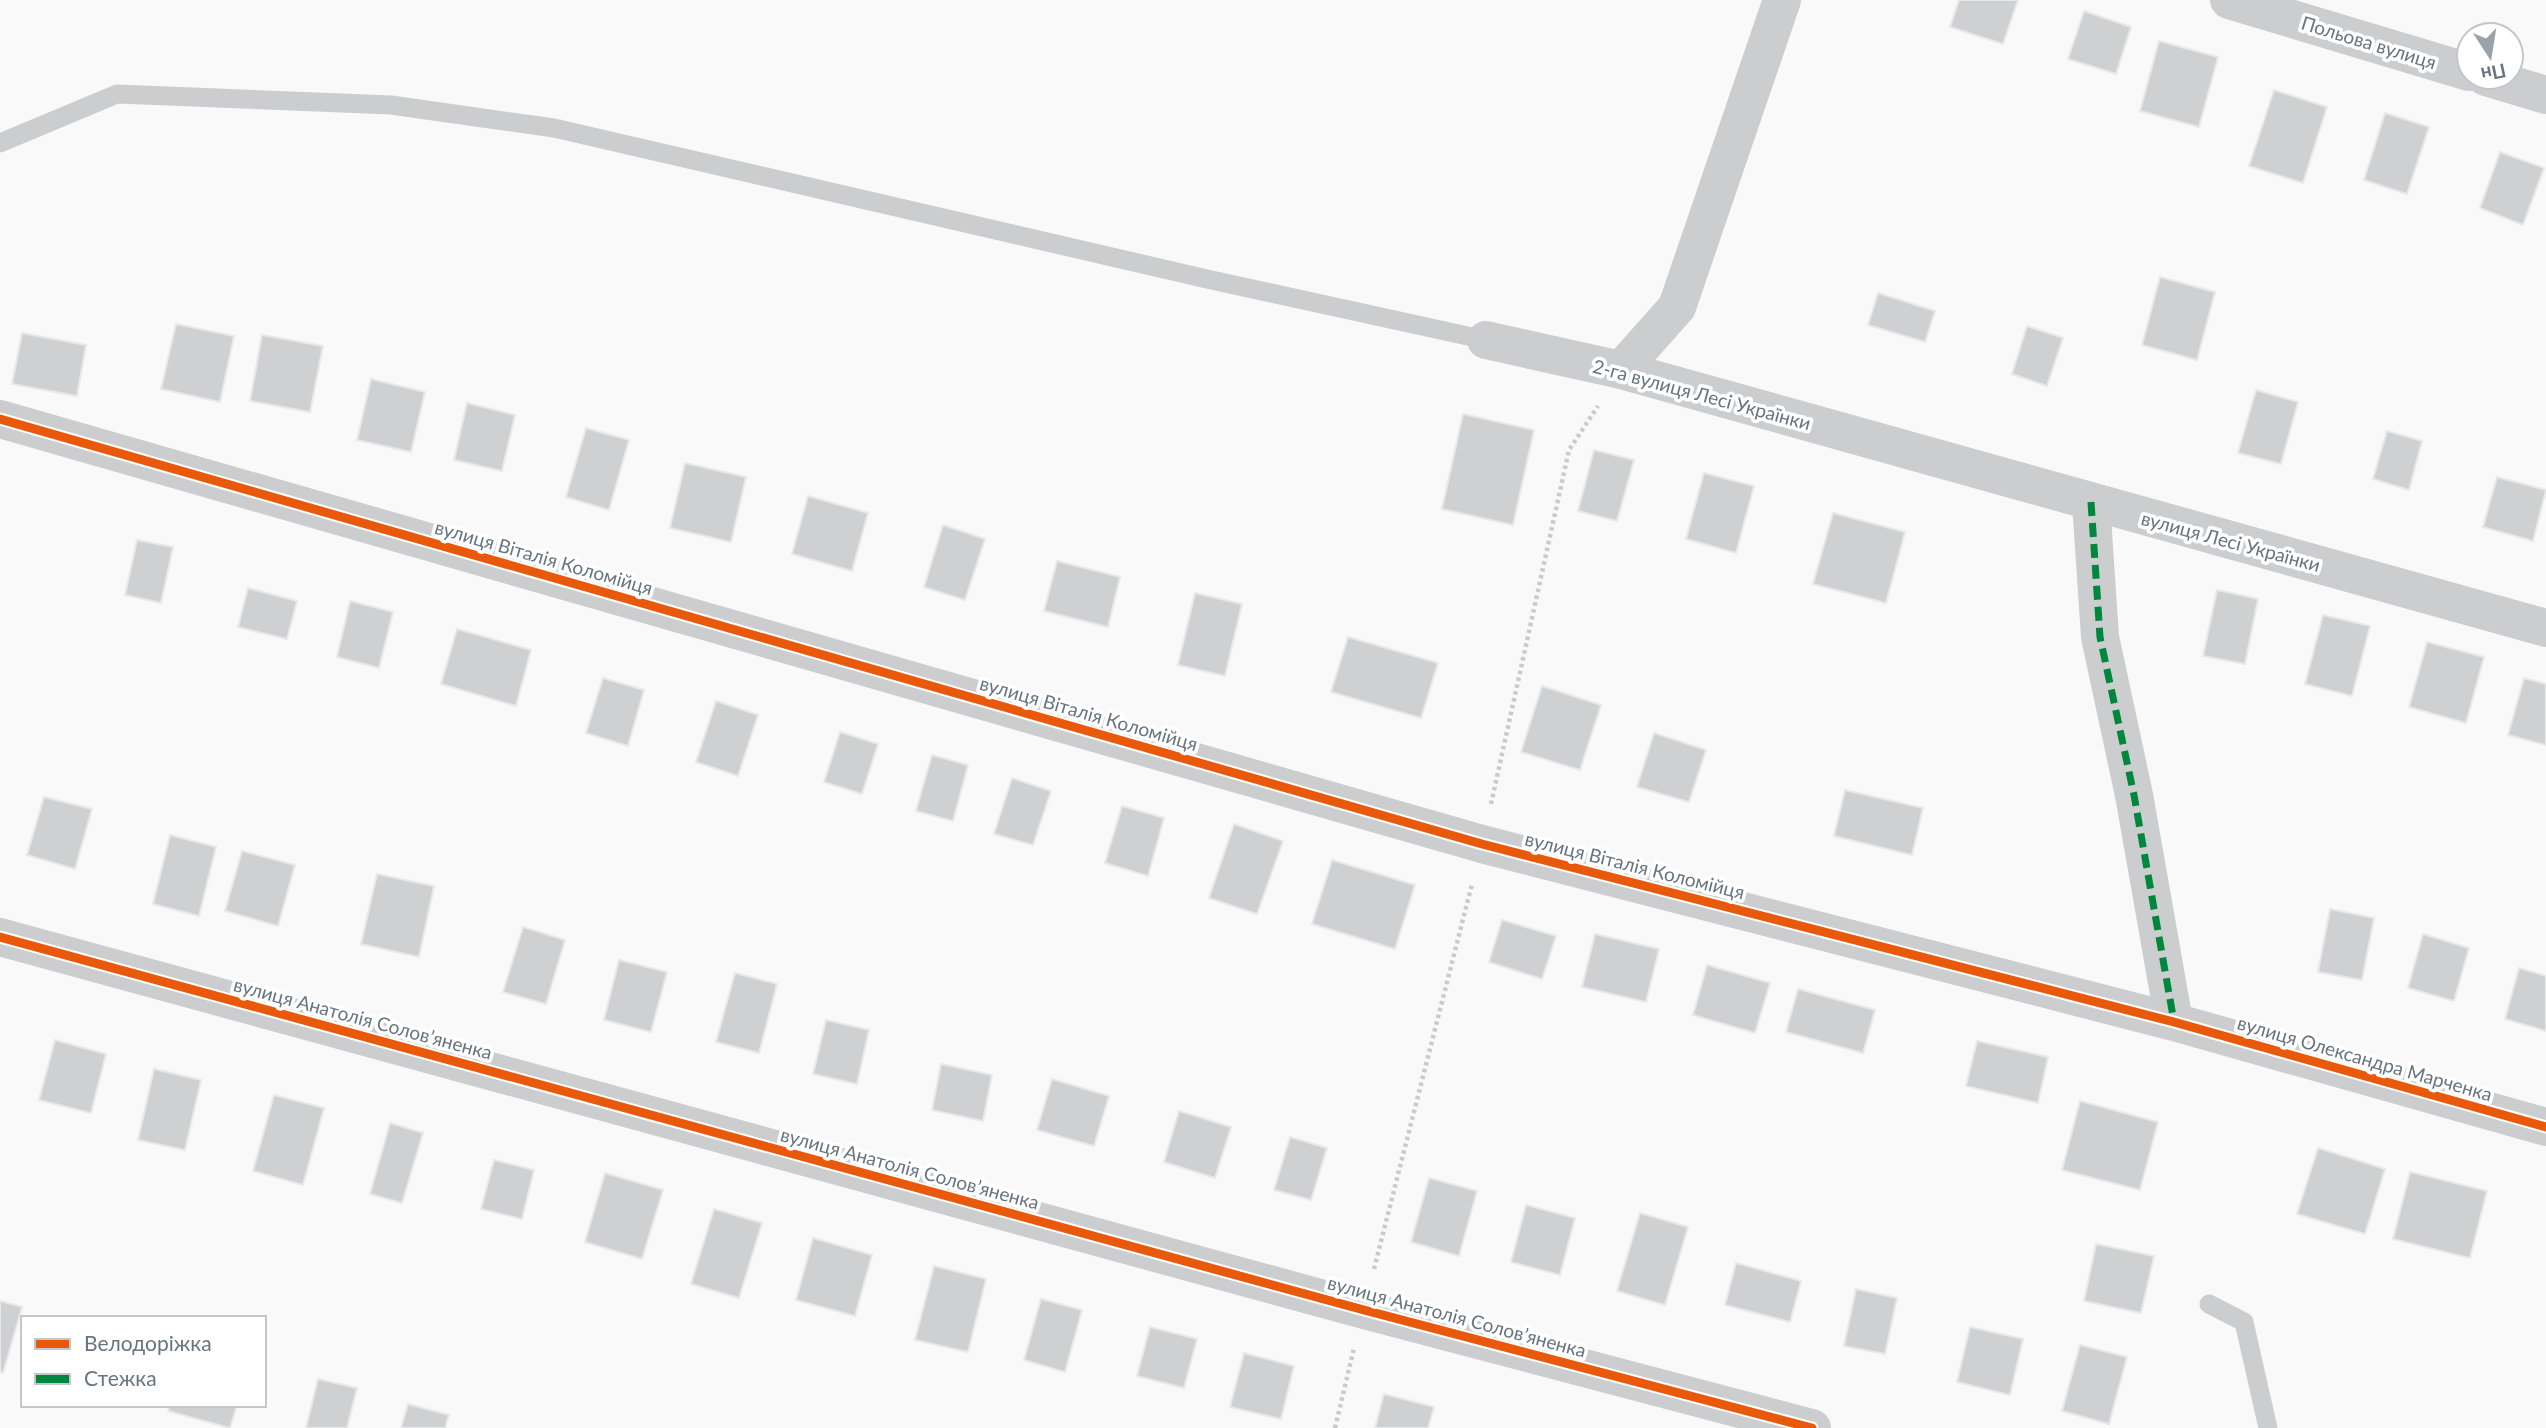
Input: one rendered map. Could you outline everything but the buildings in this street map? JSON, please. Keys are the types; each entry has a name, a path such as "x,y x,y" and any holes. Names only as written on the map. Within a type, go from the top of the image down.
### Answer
{"street":[{"path":"1621,370 1677,307 1782,0"},
{"name":"Польова вулиця","path":"2229,0 2455,68"},
{"path":"2525,89 2546,95"},
{"name":"2-га вулиця Лесі Українки","path":"1486,340 1621,370 1917,453"},
{"name":"вулиця Віталія Коломійця","path":"0,419 1482,844 2174,1022"},
{"name":"вулиця Лесі Українки","path":"1917,453 2546,628"},
{"path":"2091,502 2100,637 2134,796 2174,1022"},
{"name":"вулиця Анатолія Соловʼяненка","path":"0,937 1364,1310 1812,1428"},
{"name":"вулиця Олександра Марченка","path":"2174,1022 2546,1127"}],"lane":[{"path":"0,143 117,94 391,105 554,128 1207,279 1486,340"},
{"path":"2209,1304 2244,1322 2268,1428"}],"path":[{"path":"1335,1428 1482,844 1569,450 1621,370"}],"marked path":[{"path":"2091,502 2100,637 2134,795 2174,1022"}],"cycle path":[{"path":"0,419 1482,844 2174,1022 2546,1127"},
{"path":"0,937 1364,1310 1812,1428"}]}
